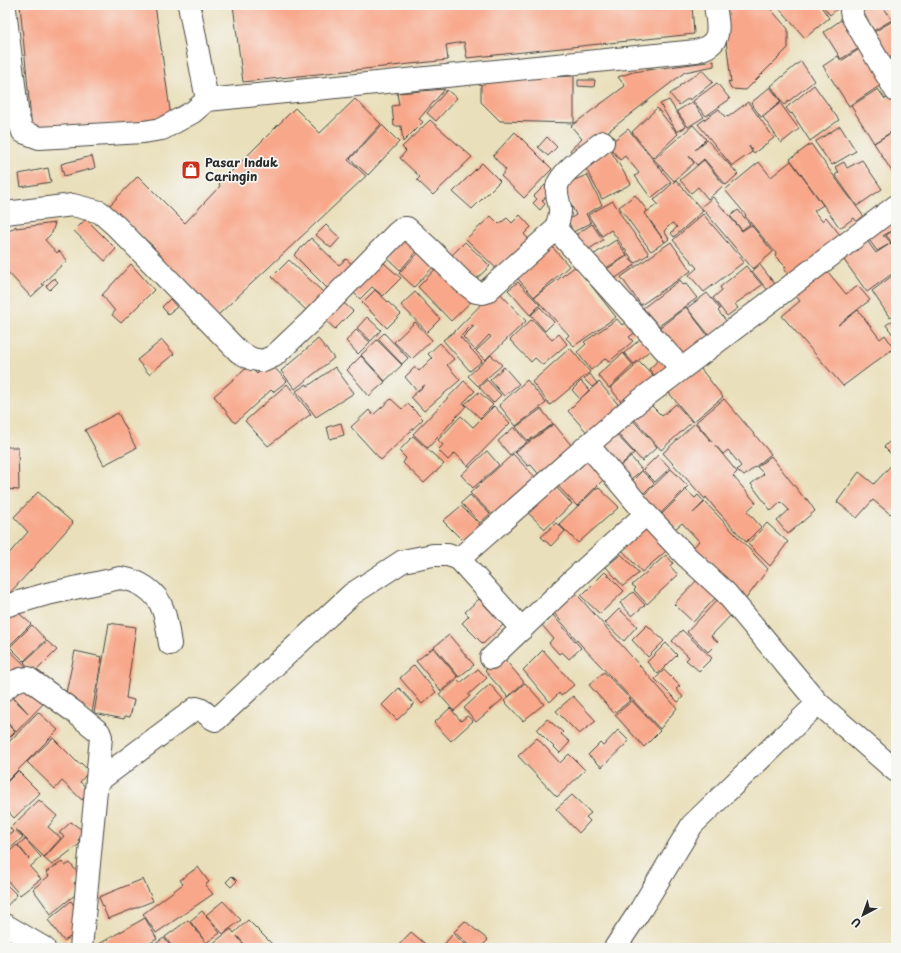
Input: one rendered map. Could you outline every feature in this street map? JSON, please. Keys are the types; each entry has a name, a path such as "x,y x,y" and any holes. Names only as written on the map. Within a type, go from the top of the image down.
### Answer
{"street":[{"path":"189,5 207,100"},
{"path":"5,9 18,118 23,132 38,138 143,132 162,129 193,112 207,100 696,50 706,48 716,37 718,30 715,5"},
{"path":"854,5 851,11 852,16 896,91"},
{"path":"5,213 73,205 100,212 116,226 239,352 252,359 263,361 274,356 310,322 403,228 407,228 463,282 476,292 486,292 556,229 561,209 557,199 559,180 575,163 602,142"},
{"path":"459,559 638,402 896,206"},
{"path":"556,229 593,272 682,368"},
{"path":"588,445 646,514 686,556 726,593 818,703 896,771"},
{"path":"491,658 646,514"},
{"path":"97,782 196,708 204,710 216,720 352,594 403,561 433,555 448,555 459,559 522,629"},
{"path":"5,606 47,594 120,578 130,579 139,582 158,600 163,609 170,644"},
{"path":"5,690 11,684 23,678 28,678 73,711 99,732 102,737 81,948"},
{"path":"615,948 692,826 818,703"},
{"path":"5,925 44,948"}],"building":[{"path":"20,5 155,5 171,117 125,123 32,130"},
{"path":"233,5 692,5 694,34 467,58 464,42 446,45 448,60 243,82"},
{"path":"722,5 767,5 788,29 788,48 746,90 731,89 728,81 731,82"},
{"path":"776,5 820,5 829,18 805,38"},
{"path":"822,5 842,5 830,15"},
{"path":"864,5 882,5 892,20 868,34 854,11"},
{"path":"848,15 866,44 841,59 824,32"},
{"path":"896,19 896,54 884,61 869,35"},
{"path":"864,46 887,81 849,106 823,66 838,56 841,61"},
{"path":"714,61 714,66 685,72 575,157 570,150 582,139 571,126 625,86 618,77 633,72"},
{"path":"801,61 814,81 784,105 771,86"},
{"path":"702,70 713,82 690,100 689,98 679,105 670,94"},
{"path":"574,76 574,123 500,121 481,102 481,80"},
{"path":"578,80 595,80 594,87 578,86"},
{"path":"717,83 730,99 706,116 693,101"},
{"path":"814,85 839,120 810,141 792,113 791,114 786,108"},
{"path":"770,87 781,102 761,117 751,103"},
{"path":"445,89 419,119 423,122 403,142 401,126 394,126 392,106 399,105 397,93"},
{"path":"878,89 885,99 894,94 896,97 896,129 874,143 851,106"},
{"path":"447,90 457,98 436,121 427,113"},
{"path":"355,99 381,124 348,160 366,176 217,316 151,253 155,248 109,206 138,176 185,223 220,186 219,184 295,108 320,133"},
{"path":"669,100 686,127 677,132 660,104"},
{"path":"692,102 704,117 688,127 677,111"},
{"path":"748,102 774,138 754,153 749,146 752,152 732,166 698,124 719,109 725,117 728,117"},
{"path":"780,103 799,129 781,143 763,117"},
{"path":"657,108 678,134 653,158 632,132"},
{"path":"430,120 472,157 433,195 417,180 420,177 400,158 406,151 402,147"},
{"path":"382,125 399,142 368,175 350,159"},
{"path":"693,125 706,139 695,150 707,140 738,174 726,185 704,159 697,165 689,156 694,163 674,181 654,159"},
{"path":"840,126 856,151 832,165 815,142"},
{"path":"628,129 671,182 651,198 635,176 639,173 625,156 620,160 608,145"},
{"path":"896,130 896,178 874,143"},
{"path":"515,132 552,169 524,198 501,176 506,170 493,156"},
{"path":"547,137 557,147 548,156 538,147"},
{"path":"811,144 867,221 859,225 854,218 840,228 790,159"},
{"path":"609,148 631,184 602,199 582,161"},
{"path":"92,156 95,168 64,176 61,164"},
{"path":"704,160 724,185 708,199 698,187 691,193 680,180"},
{"path":"862,160 882,189 857,206 835,175 839,172 835,167 844,162 847,168"},
{"path":"791,161 823,205 814,211 822,221 826,217 844,240 792,279 784,270 786,267 775,256 776,253 725,190 759,162 771,177"},
{"path":"482,163 500,181 472,209 453,192"},
{"path":"48,168 51,182 21,187 19,174"},
{"path":"587,175 602,205 586,214 591,223 573,232 568,220 576,215 562,185"},
{"path":"676,180 703,211 674,237 671,233 677,227 672,223 664,231 669,239 665,242 645,213 658,204 654,200"},
{"path":"545,185 551,191 542,201 545,204 540,210 533,203 537,199 534,196"},
{"path":"635,195 647,210 644,213 665,242 651,251 619,207"},
{"path":"713,197 742,231 751,225 773,252 753,269 701,207"},
{"path":"613,201 625,221 649,254 635,263 611,230 602,236 588,215"},
{"path":"738,210 750,224 742,230 730,216"},
{"path":"703,214 744,262 704,292 689,275 697,268 673,240"},
{"path":"520,215 531,227 524,234 533,244 501,273 466,239 491,216 499,224 507,218 512,223"},
{"path":"896,216 896,228 883,236 885,236 891,243 877,251 867,237"},
{"path":"86,219 116,249 105,261 74,231"},
{"path":"55,223 52,233 45,240 57,253 59,251 67,260 31,297 5,269 5,230 6,229 8,232 16,226 16,228"},
{"path":"592,224 603,240 586,251 574,236"},
{"path":"326,225 340,238 331,248 316,235"},
{"path":"896,229 896,248 886,235"},
{"path":"402,230 421,247 400,270 381,252"},
{"path":"311,238 339,265 346,259 354,266 330,291 294,255"},
{"path":"865,238 876,253 891,243 896,250 896,271 867,292 841,256"},
{"path":"616,240 627,255 603,270 593,255"},
{"path":"547,241 569,266 534,297 513,273"},
{"path":"465,242 490,266 470,285 446,261"},
{"path":"671,242 691,271 641,305 621,277"},
{"path":"423,248 438,262 414,287 399,273"},
{"path":"627,256 635,265 611,281 604,271"},
{"path":"377,257 401,278 383,296 372,287 360,299 348,287"},
{"path":"289,260 326,295 309,313 272,277"},
{"path":"441,263 476,297 451,321 418,287"},
{"path":"131,264 154,290 121,323 112,315 115,311 102,295"},
{"path":"760,265 778,288 770,293 752,271"},
{"path":"576,266 616,317 574,346 566,338 569,335 534,297"},
{"path":"746,266 762,285 735,304 738,308 727,316 713,298 722,290 720,287"},
{"path":"828,272 846,294 858,286 870,300 838,325 858,310 880,339 885,335 894,348 843,386 782,316 800,301 796,296"},
{"path":"896,275 896,314 890,318 872,291 892,276 893,277"},
{"path":"54,278 58,282 50,290 46,286"},
{"path":"680,280 683,285 686,284 697,298 659,326 643,308"},
{"path":"518,282 540,305 530,315 508,290"},
{"path":"496,289 526,321 485,360 476,351 491,337 489,335 475,350 463,337 474,326 472,325 460,337 482,361 470,371 443,340 455,331"},
{"path":"375,290 401,314 387,328 362,303"},
{"path":"415,292 440,319 427,332 401,305"},
{"path":"707,293 720,309 718,311 727,322 709,335 687,308"},
{"path":"170,299 177,307 168,314 162,307"},
{"path":"339,299 353,311 335,329 322,317"},
{"path":"540,307 554,322 545,331 531,315"},
{"path":"686,307 708,336 679,357 654,332"},
{"path":"367,317 381,330 371,341 357,328"},
{"path":"896,318 896,339 886,325"},
{"path":"532,319 552,340 559,334 567,344 543,365 535,358 531,362 510,340"},
{"path":"617,319 622,325 627,321 636,332 629,337 633,341 609,362 606,358 591,370 577,352 586,344 584,342"},
{"path":"415,322 432,340 412,359 394,342"},
{"path":"356,330 370,342 358,354 346,341"},
{"path":"384,333 408,358 402,364 378,339"},
{"path":"645,335 655,346 634,364 624,353"},
{"path":"318,339 334,358 295,389 281,371"},
{"path":"162,340 174,354 149,374 137,360"},
{"path":"377,340 402,365 385,381 361,355"},
{"path":"440,343 454,359 447,365 460,380 424,411 411,397 425,385 417,391 405,377 415,367 419,371 432,358 428,354"},
{"path":"570,348 590,372 550,405 532,382"},
{"path":"623,353 633,365 609,388 598,375"},
{"path":"491,355 502,365 478,386 468,376"},
{"path":"361,356 385,382 369,396 347,370"},
{"path":"662,357 669,364 656,377 649,369"},
{"path":"639,361 655,377 624,405 610,388"},
{"path":"269,362 287,381 273,392 271,390 235,423 214,396 249,366 257,374"},
{"path":"697,364 723,397 693,422 669,393"},
{"path":"335,367 354,393 316,417 296,391 307,384 308,386"},
{"path":"504,367 519,384 504,396 490,380"},
{"path":"590,374 597,383 592,387 584,379"},
{"path":"487,380 501,395 493,403 479,387"},
{"path":"527,380 546,403 516,426 499,405"},
{"path":"464,381 475,391 463,403 466,406 428,448 413,434"},
{"path":"581,381 589,390 581,398 599,382 622,409 592,438 568,411 580,399 572,390"},
{"path":"287,384 311,414 268,446 245,421"},
{"path":"479,392 493,405 480,418 465,404"},
{"path":"391,399 402,409 408,404 423,419 381,460 351,427 369,410 373,415"},
{"path":"724,399 771,454 744,476 737,470 741,466 728,450 723,454 715,445 737,472 733,476 756,503 747,511 761,527 746,542 706,497 705,499 663,453 695,423 712,442 696,422"},
{"path":"650,404 662,416 676,404 692,422 661,450 633,418"},
{"path":"494,406 510,423 468,466 455,453 448,460 438,450 443,445 438,440 461,416 473,427"},
{"path":"541,409 553,424 528,441 516,427"},
{"path":"118,413 136,448 104,465 85,430"},
{"path":"628,415 657,447 642,461 617,433"},
{"path":"341,423 344,435 330,439 327,427"},
{"path":"554,424 575,450 541,477 531,465 528,466 515,452"},
{"path":"514,427 527,442 510,455 498,441"},
{"path":"612,430 634,453 614,471 594,446"},
{"path":"413,436 444,464 424,483 403,463 406,458 399,451"},
{"path":"895,436 896,456 894,457 884,447"},
{"path":"5,447 18,447 19,490 5,489"},
{"path":"487,451 499,465 473,488 461,475"},
{"path":"513,454 539,481 495,517 470,493"},
{"path":"658,455 670,468 655,482 643,470"},
{"path":"771,456 804,498 807,499 815,511 788,534 777,521 789,510 781,502 771,511 751,484 764,474 757,467"},
{"path":"631,457 642,470 625,484 614,471"},
{"path":"588,460 605,478 577,506 555,483 573,467 577,470"},
{"path":"896,460 896,508 890,514 873,500 857,518 837,502 859,472 874,484"},
{"path":"671,469 688,486 659,515 642,497"},
{"path":"642,471 654,483 642,495 630,483"},
{"path":"554,485 572,504 545,529 524,509"},
{"path":"598,487 619,507 578,543 559,524"},
{"path":"686,490 695,498 698,495 704,502 693,513 705,502 768,569 742,604 692,549 699,541 682,523 675,529 661,515"},
{"path":"38,492 73,523 5,598 5,558 28,532 14,517"},
{"path":"470,495 490,514 480,523 461,503"},
{"path":"461,506 483,528 465,543 443,521"},
{"path":"650,521 673,545 642,572 621,549"},
{"path":"556,523 565,531 551,546 541,537"},
{"path":"767,523 788,542 770,566 748,544"},
{"path":"621,554 639,573 623,586 606,567"},
{"path":"666,555 673,563 670,566 678,575 647,604 634,590 636,588 632,585"},
{"path":"605,572 624,591 600,614 581,596"},
{"path":"701,576 720,593 693,622 674,604"},
{"path":"573,590 677,708 660,729 582,646 553,612"},
{"path":"633,592 645,605 632,616 620,603"},
{"path":"721,596 732,614 711,636 718,642 708,652 687,632"},
{"path":"479,599 503,625 483,644 462,623 469,616 465,612"},
{"path":"13,608 31,624 9,646 5,642 5,616"},
{"path":"619,609 637,626 624,641 605,623"},
{"path":"553,615 581,648 569,659 562,652 559,654 549,643 553,638 542,625"},
{"path":"109,623 136,627 126,698 134,700 130,717 125,716 124,719 94,713"},
{"path":"32,625 46,640 24,661 10,647"},
{"path":"647,625 664,641 648,657 632,640"},
{"path":"682,630 712,658 699,671 686,660 689,657 672,641"},
{"path":"449,635 474,665 459,677 434,647"},
{"path":"47,641 57,650 34,673 24,662"},
{"path":"666,643 677,655 658,674 647,662"},
{"path":"5,646 27,667 14,680 5,671"},
{"path":"433,648 458,677 441,691 416,661"},
{"path":"543,650 574,685 561,696 559,693 550,702 523,670"},
{"path":"75,651 102,657 92,712 64,702"},
{"path":"501,655 524,682 508,697 485,671"},
{"path":"414,665 436,692 422,704 400,678"},
{"path":"478,669 487,678 468,695 470,696 454,711 439,694 457,680 460,683"},
{"path":"664,670 680,686 676,689 683,697 678,702 655,679"},
{"path":"604,672 631,700 614,713 589,685"},
{"path":"22,683 44,703 16,732 5,720 5,700 10,695 29,714 11,694"},
{"path":"525,683 544,704 523,721 504,701"},
{"path":"490,684 503,699 476,722 464,708"},
{"path":"399,688 414,704 397,720 382,705"},
{"path":"573,696 596,721 579,734 556,711"},
{"path":"632,701 660,731 644,747 615,715"},
{"path":"450,708 461,721 467,716 473,721 451,741 434,723"},
{"path":"38,712 58,730 5,783 5,746"},
{"path":"547,719 563,732 561,734 570,742 560,753 537,730"},
{"path":"5,722 15,732 5,742"},
{"path":"618,730 629,741 602,767 588,755 600,743 603,746"},
{"path":"53,738 79,764 81,763 89,771 80,782 89,790 82,800 62,781 55,789 27,762"},
{"path":"537,738 560,763 569,754 585,770 557,797 518,756"},
{"path":"18,771 40,793 14,818 5,808 5,784"},
{"path":"572,795 591,813 586,817 590,821 579,833 556,809"},
{"path":"39,800 57,816 48,827 61,838 44,857 16,829 15,830 23,837 5,853 5,836 6,837 13,832 10,828"},
{"path":"71,822 85,832 78,840 81,843 52,865 44,858 64,836 59,833"},
{"path":"5,828 9,833 5,836"},
{"path":"25,839 41,857 30,867 41,879 20,895 5,878 5,855 17,845 29,859 18,845"},
{"path":"62,862 65,866 70,863 81,877 74,883 80,891 51,914 33,889 49,876 46,872"},
{"path":"198,867 209,882 205,885 213,894 156,933 143,914 183,884 180,880"},
{"path":"232,876 237,881 231,887 226,882"},
{"path":"143,879 153,901 108,919 99,897"},
{"path":"5,883 17,895 5,908"},
{"path":"71,901 83,919 81,930 64,941 48,920"},
{"path":"223,901 241,920 223,934 206,915"},
{"path":"202,911 220,933 206,943 190,921"},
{"path":"145,918 157,939 142,948 92,948"},
{"path":"188,920 207,944 202,948 173,948 165,937"},
{"path":"248,920 274,946 272,948 242,948 245,945 237,936 243,944 238,948 207,948 231,929 234,933"},
{"path":"465,921 488,940 480,948 472,948 454,932"},
{"path":"411,932 430,948 396,948"},
{"path":"453,934 470,948 441,948"},
{"path":"164,938 172,948 149,948"}],"place":[{"name":"Pasar Induk Caringin","path":"191,170"}]}
